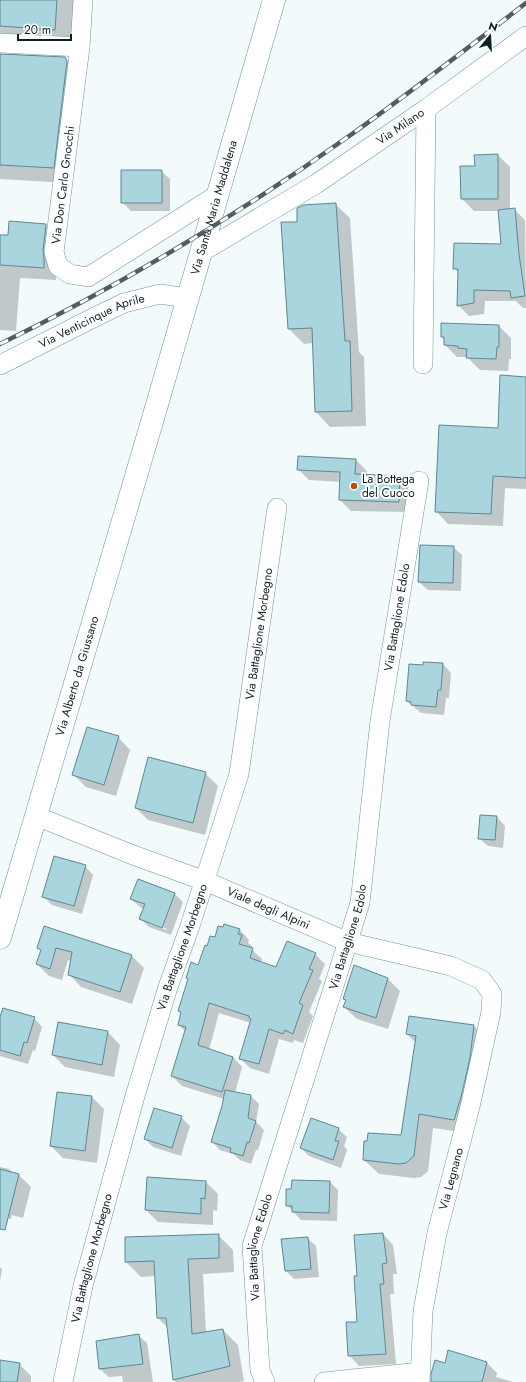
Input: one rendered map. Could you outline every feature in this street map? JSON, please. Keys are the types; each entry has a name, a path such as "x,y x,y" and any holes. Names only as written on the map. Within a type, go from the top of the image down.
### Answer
{"street":[{"name":"Via Don Carlo Gnocchi","path":"83,0 80,47 54,252 58,266 70,274 88,277 217,195"},
{"name":"Via Santa Maria Maddalena","path":"154,415 274,0"},
{"path":"426,109 526,36"},
{"path":"0,42 80,47"},
{"name":"Via Milano","path":"200,253 316,184 426,109"},
{"name":"Via Milano","path":"423,364 426,109"},
{"name":"Via Venticinque Aprile","path":"0,365 124,304 160,294 187,298"},
{"name":"Via Alberto da Giussano","path":"0,938 154,415"},
{"name":"Via Battaglione Edolo","path":"265,1382 260,1370 252,1246 360,903 380,721 419,481"},
{"name":"Via Battaglione Morbegno","path":"63,1382 83,1286 120,1150 168,987 205,881 239,774 277,508"},
{"name":"Viale degli Alpini","path":"36,816 133,855 205,881 348,942 451,966 482,980"},
{"name":"Via Legnano","path":"420,1377 423,1312 437,1233 470,1107 491,1012 492,994 482,980"},
{"path":"324,1382 420,1377"}],"building":[{"path":"0,0 57,0 55,30 0,26"},
{"path":"0,54 65,57 67,61 54,168 0,165"},
{"path":"498,154 498,199 461,199 460,166 475,166 474,155"},
{"path":"121,170 162,170 162,203 121,203"},
{"path":"336,203 345,341 350,341 352,411 315,412 312,328 288,329 281,222 297,222 297,208 303,205"},
{"path":"515,208 519,254 525,296 511,298 510,291 474,290 474,303 457,306 458,269 453,269 454,243 501,244 498,210"},
{"path":"9,221 46,224 43,251 44,268 0,265 0,235 8,235"},
{"path":"441,323 499,325 499,347 497,347 496,359 466,358 467,349 458,348 458,346 444,345 444,337 441,337"},
{"path":"500,375 526,377 526,478 493,476 491,514 435,512 439,425 498,428"},
{"path":"298,456 356,459 355,474 400,476 399,502 339,500 340,472 297,470"},
{"path":"420,545 454,546 453,583 418,582"},
{"path":"423,662 443,663 441,690 438,690 436,707 411,705 411,702 406,701 409,664 423,665"},
{"path":"87,727 119,736 104,785 72,775"},
{"path":"148,757 206,772 193,823 135,808"},
{"path":"480,815 497,816 495,840 478,839"},
{"path":"54,856 86,865 74,906 42,897"},
{"path":"138,879 175,893 162,928 139,919 145,904 130,899"},
{"path":"224,924 240,929 238,934 242,935 239,944 253,948 250,958 276,967 287,941 316,953 309,969 313,970 299,1003 303,1005 293,1034 285,1030 283,1034 269,1029 259,1064 239,1059 251,1019 249,1016 209,1003 198,1045 233,1057 222,1092 171,1076 186,1027 178,1025 181,1012 178,1011 188,979 186,978 191,962 198,965 210,936 215,937 218,926 223,927"},
{"path":"44,926 132,955 120,992 68,975 72,952 56,948 50,969 36,964 41,950 37,948"},
{"path":"354,965 388,978 376,1018 343,1007 346,1000 343,999"},
{"path":"3,1008 35,1017 27,1043 24,1042 20,1056 0,1050 0,1017"},
{"path":"409,1016 474,1025 470,1058 454,1120 419,1114 414,1156 406,1163 399,1164 363,1160 364,1141 367,1141 368,1133 401,1135 416,1036 406,1034"},
{"path":"58,1022 108,1031 102,1065 52,1055"},
{"path":"225,1090 251,1095 248,1118 256,1121 243,1156 230,1152 231,1148 211,1142 222,1106"},
{"path":"57,1092 92,1096 85,1151 50,1146"},
{"path":"154,1108 182,1116 172,1148 144,1139"},
{"path":"311,1118 339,1128 335,1141 339,1141 333,1160 300,1148"},
{"path":"0,1169 19,1174 5,1230 0,1229"},
{"path":"147,1177 206,1181 205,1199 201,1198 201,1214 145,1210"},
{"path":"292,1180 330,1181 329,1213 292,1212 292,1206 286,1206 286,1189 291,1189"},
{"path":"383,1233 387,1263 382,1264 384,1284 380,1284 386,1354 348,1356 346,1322 357,1322 354,1276 357,1276 354,1235"},
{"path":"219,1234 219,1258 188,1259 192,1334 223,1329 230,1366 173,1380 166,1318 157,1318 154,1261 125,1262 125,1237"},
{"path":"308,1237 311,1269 285,1271 281,1239"},
{"path":"139,1334 143,1364 99,1369 96,1341"},
{"path":"448,1350 487,1362 482,1382 431,1382 431,1374 435,1360 445,1363"},
{"path":"0,1360 20,1363 17,1382 0,1382"}],"railway":[{"path":"0,344 136,272 267,192 374,118 526,3"}],"place":[{"name":"La Bottega del Cuoco","path":"354,486"}]}
